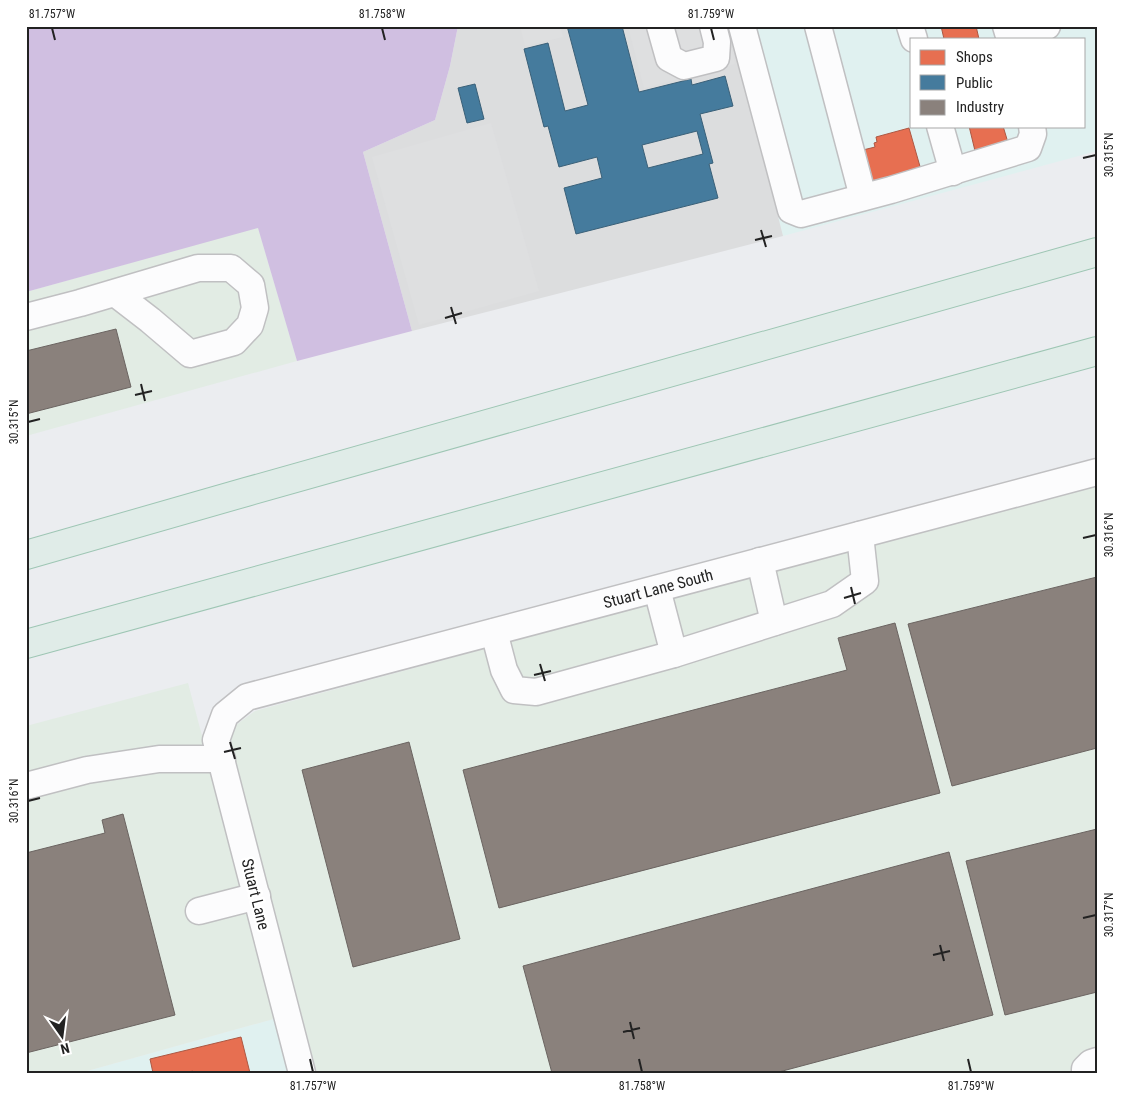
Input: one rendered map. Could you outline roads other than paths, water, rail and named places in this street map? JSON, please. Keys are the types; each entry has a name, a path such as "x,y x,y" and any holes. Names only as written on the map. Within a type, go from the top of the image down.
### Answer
{"highway":[{"path":"26,555 1097,252"},
{"path":"26,644 1097,351"}],"street":[{"path":"660,26 669,58 684,66 716,58 717,42 713,26"},
{"path":"742,26 791,210 801,214 953,172 1028,148 1034,134 1032,128"},
{"path":"818,26 862,198"},
{"path":"910,26 914,38"},
{"path":"1009,34 1047,26"},
{"path":"941,128 953,172"},
{"path":"26,317 198,268 231,268 251,285 255,308 250,325 234,342 190,354 115,293"},
{"name":"Stuart Lane South","path":"225,715 247,697 1097,472"},
{"path":"494,632 504,670 514,690 536,692 674,654 832,604 864,581 860,535"},
{"path":"760,561 774,622"},
{"path":"657,588 674,654"},
{"name":"Stuart Lane","path":"225,715 216,740 302,1073"},
{"path":"26,786 87,770 159,760 222,759"},
{"path":"199,911 257,896"},
{"path":"1086,1073 1085,1069 1091,1063 1097,1061"}]}
